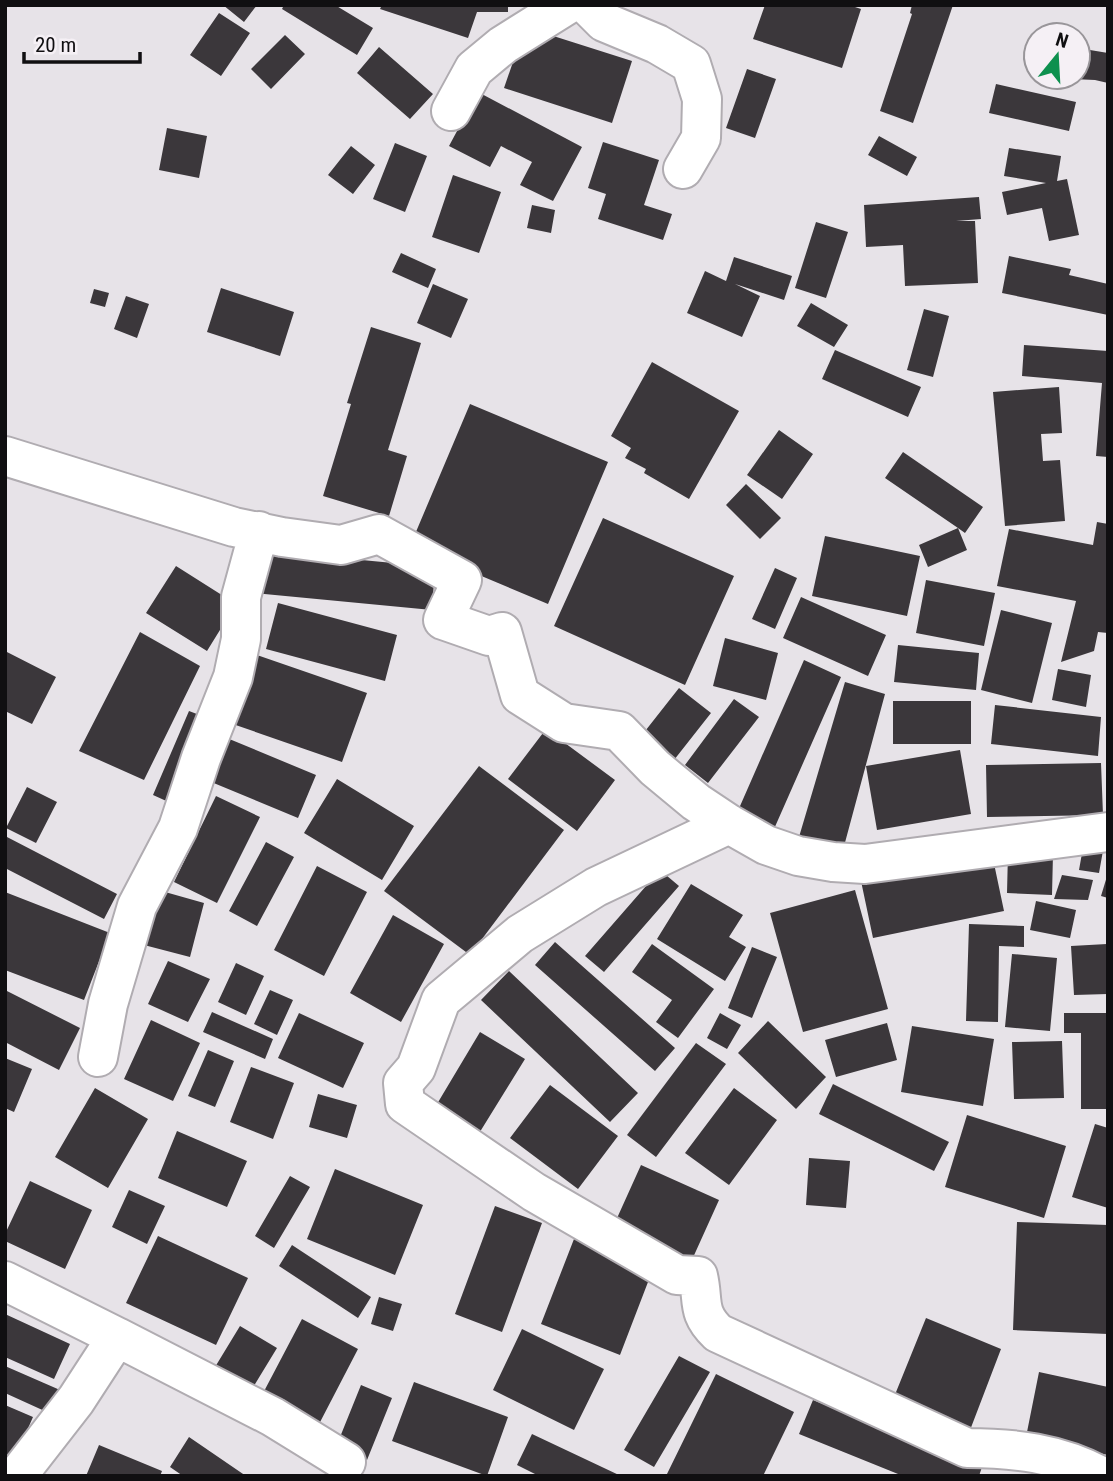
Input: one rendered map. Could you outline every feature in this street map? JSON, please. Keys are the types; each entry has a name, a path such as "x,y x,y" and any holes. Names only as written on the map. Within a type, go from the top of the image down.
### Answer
{"street":[{"path":"451,111 474,69 503,45 567,5"},
{"path":"587,5 604,22 657,44 691,64 702,99 701,138 684,169"},
{"path":"5,456 234,527 341,545 379,534 462,580 443,620 489,636 502,632 520,695 564,723 619,731 655,768 696,802 766,845 798,856 865,864 1108,832"},
{"path":"98,1057 108,1004 137,906 178,828 201,758 233,677 240,639 241,597 259,531"},
{"path":"729,824 596,887 520,934 440,1000 416,1068 403,1083 405,1104 534,1192 677,1275 698,1276 706,1321 718,1333 967,1448 1006,1448 1038,1454 1068,1461 1101,1476"},
{"path":"5,1281 273,1417 346,1462"},
{"path":"17,1476 76,1400 117,1337"}],"building":[{"path":"223,5 257,5 244,22"},
{"path":"284,5 335,5 373,28 357,55 282,9"},
{"path":"382,5 508,5 508,12 477,12 468,38 380,9"},
{"path":"765,5 849,5 861,9 842,68 753,39"},
{"path":"912,5 953,5 913,123 880,111 912,14"},
{"path":"219,13 250,33 221,76 190,55"},
{"path":"525,27 632,61 612,123 504,88"},
{"path":"285,35 305,54 271,89 251,69"},
{"path":"379,47 433,94 410,119 357,73"},
{"path":"1092,50 1108,53 1108,83 1092,80"},
{"path":"747,69 776,79 755,138 726,128"},
{"path":"996,84 1076,102 1069,131 989,113"},
{"path":"478,92 582,147 553,201 520,185 532,162 501,146 490,167 449,146"},
{"path":"167,128 207,136 199,178 159,170"},
{"path":"879,136 917,157 907,176 868,155"},
{"path":"603,142 659,160 644,205 672,214 663,240 598,219 606,194 588,188"},
{"path":"395,143 427,156 405,212 373,199"},
{"path":"351,146 375,165 353,194 328,175"},
{"path":"1009,148 1061,156 1057,181 1067,179 1079,235 1049,241 1042,208 1007,215 1002,192 1046,183 1004,176"},
{"path":"453,175 501,192 479,253 432,237"},
{"path":"979,197 981,219 956,221 975,221 978,283 905,286 903,245 866,247 864,205"},
{"path":"532,205 555,210 551,233 527,228"},
{"path":"816,222 848,232 826,298 795,288"},
{"path":"401,253 436,269 428,288 392,272"},
{"path":"1009,256 1071,269 1069,275 1108,284 1108,315 1002,293"},
{"path":"734,257 792,276 784,300 735,284 760,296 742,337 687,313 705,271 726,281"},
{"path":"433,284 468,299 451,338 417,323"},
{"path":"221,288 294,312 280,356 207,332"},
{"path":"94,289 109,293 105,307 90,303"},
{"path":"126,296 149,304 137,338 114,329"},
{"path":"811,303 848,325 834,347 797,326"},
{"path":"924,309 949,316 933,377 907,370"},
{"path":"371,327 421,343 388,450 407,456 389,516 323,496 351,404 347,403"},
{"path":"1024,345 1108,351 1108,457 1096,456 1102,383 1022,376"},
{"path":"835,350 921,387 908,417 822,379"},
{"path":"652,362 739,411 689,499 644,473 646,469 625,458 631,448 611,436"},
{"path":"1059,387 1062,433 1041,434 1043,461 1060,460 1065,521 1005,526 993,392"},
{"path":"470,404 608,462 548,604 410,546"},
{"path":"779,430 813,454 782,499 747,475"},
{"path":"903,452 983,507 965,533 885,478"},
{"path":"746,484 781,518 760,539 726,505"},
{"path":"603,518 734,576 685,685 554,626"},
{"path":"1097,522 1108,524 1108,633 1098,632 1094,651 1061,662 1076,601 997,586 1009,529 1093,545"},
{"path":"958,528 967,550 928,567 919,545"},
{"path":"825,536 920,556 907,616 812,596"},
{"path":"257,550 435,567 432,610 253,593"},
{"path":"176,566 236,604 207,651 146,613"},
{"path":"775,568 797,578 775,629 752,619"},
{"path":"926,580 995,593 984,646 916,633"},
{"path":"801,597 886,635 868,676 783,638"},
{"path":"278,603 397,635 385,681 266,649"},
{"path":"1001,610 1052,623 1032,703 981,690"},
{"path":"140,632 200,666 144,780 79,751"},
{"path":"725,638 778,653 766,700 713,686"},
{"path":"898,645 979,653 976,690 894,682"},
{"path":"5,651 56,677 32,724 5,711"},
{"path":"248,652 367,693 342,762 224,721"},
{"path":"804,660 841,677 774,829 737,813"},
{"path":"1058,669 1091,675 1086,707 1052,700"},
{"path":"845,682 885,694 843,850 799,837"},
{"path":"679,688 711,713 674,760 642,735"},
{"path":"734,699 759,717 708,783 685,765"},
{"path":"893,701 971,701 971,744 893,744"},
{"path":"995,705 1101,717 1098,756 991,744"},
{"path":"189,711 210,719 173,804 153,795"},
{"path":"546,729 615,780 577,831 508,779"},
{"path":"222,736 316,775 298,818 204,779"},
{"path":"960,750 971,814 877,830 866,766"},
{"path":"1101,763 1103,815 987,817 986,765"},
{"path":"479,766 564,830 470,955 384,891"},
{"path":"337,779 414,826 382,880 304,833"},
{"path":"27,787 57,802 36,843 6,828"},
{"path":"216,796 260,817 217,903 174,882"},
{"path":"7,837 117,894 104,919 5,868"},
{"path":"266,842 294,857 257,926 229,911"},
{"path":"1084,842 1104,845 1099,873 1079,870"},
{"path":"1008,852 1053,854 1052,895 1007,893"},
{"path":"992,854 1004,911 873,938 861,881"},
{"path":"317,866 367,892 324,976 274,950"},
{"path":"660,870 679,886 604,972 585,956"},
{"path":"1108,873 1108,898 1101,896"},
{"path":"1062,875 1093,880 1088,900 1054,899"},
{"path":"691,884 743,915 729,937 746,947 725,981 657,939"},
{"path":"158,890 204,903 190,957 144,945"},
{"path":"855,890 888,1009 803,1032 770,913"},
{"path":"5,892 110,933 84,1000 5,970"},
{"path":"1036,901 1076,910 1070,938 1030,930"},
{"path":"393,915 444,944 401,1022 350,993"},
{"path":"969,924 1024,926 1024,947 999,946 998,1022 966,1021"},
{"path":"555,942 675,1048 655,1071 535,965"},
{"path":"652,944 714,989 678,1038 656,1022 672,1000 632,972"},
{"path":"1107,944 1108,994 1074,995 1071,946"},
{"path":"752,947 777,957 752,1018 728,1008"},
{"path":"1012,954 1057,958 1050,1031 1005,1027"},
{"path":"168,961 210,979 188,1022 148,1004"},
{"path":"236,963 264,976 246,1015 218,1002"},
{"path":"509,971 638,1093 610,1122 481,1000"},
{"path":"5,990 80,1028 59,1070 5,1042"},
{"path":"270,990 293,1000 277,1035 254,1024"},
{"path":"212,1012 273,1039 265,1059 203,1032"},
{"path":"299,1013 364,1043 343,1088 278,1058"},
{"path":"720,1013 741,1025 727,1049 707,1038"},
{"path":"1064,1013 1108,1013 1108,1109 1081,1109 1081,1033 1064,1033"},
{"path":"151,1020 200,1043 173,1101 124,1079"},
{"path":"768,1021 826,1077 796,1109 738,1053"},
{"path":"887,1023 897,1060 836,1077 825,1040"},
{"path":"912,1026 994,1039 983,1106 901,1092"},
{"path":"480,1032 525,1059 478,1135 434,1109"},
{"path":"1062,1041 1064,1098 1014,1099 1012,1042"},
{"path":"696,1043 726,1064 656,1157 627,1135"},
{"path":"208,1050 234,1061 215,1107 188,1096"},
{"path":"5,1058 32,1069 14,1112 5,1108"},
{"path":"251,1067 294,1083 273,1139 230,1122"},
{"path":"833,1084 949,1142 934,1171 819,1114"},
{"path":"550,1085 618,1136 578,1189 510,1138"},
{"path":"95,1088 148,1119 108,1188 55,1157"},
{"path":"734,1088 777,1120 729,1185 685,1153"},
{"path":"318,1094 357,1105 347,1138 309,1127"},
{"path":"967,1115 1066,1146 1044,1218 945,1187"},
{"path":"1095,1124 1108,1128 1108,1208 1072,1197"},
{"path":"177,1131 247,1161 227,1207 158,1178"},
{"path":"809,1158 850,1161 846,1208 806,1205"},
{"path":"641,1165 719,1200 691,1262 613,1227"},
{"path":"335,1169 423,1205 395,1275 307,1239"},
{"path":"290,1176 310,1187 274,1248 255,1236"},
{"path":"30,1181 92,1210 65,1269 5,1241 5,1234"},
{"path":"129,1190 165,1206 147,1244 112,1227"},
{"path":"495,1206 542,1223 502,1332 455,1314"},
{"path":"1017,1222 1108,1225 1108,1334 1013,1330"},
{"path":"158,1236 248,1278 216,1345 126,1303"},
{"path":"574,1239 653,1269 620,1355 541,1324"},
{"path":"292,1245 371,1297 358,1318 279,1266"},
{"path":"379,1297 402,1304 393,1331 371,1324"},
{"path":"5,1314 70,1344 54,1379 5,1357"},
{"path":"926,1318 1001,1349 967,1438 892,1402"},
{"path":"302,1319 358,1349 318,1426 261,1397"},
{"path":"240,1326 277,1348 249,1394 212,1372"},
{"path":"522,1329 604,1369 574,1430 493,1390"},
{"path":"679,1356 710,1372 654,1467 624,1450"},
{"path":"5,1366 60,1390 49,1413 5,1393"},
{"path":"1039,1372 1108,1387 1108,1455 1026,1437"},
{"path":"716,1374 794,1412 763,1476 666,1476"},
{"path":"414,1382 508,1417 487,1476 392,1441"},
{"path":"361,1385 392,1398 367,1460 336,1447"},
{"path":"813,1400 982,1467 979,1476 903,1476 799,1434"},
{"path":"5,1405 33,1417 7,1476 5,1476"},
{"path":"532,1434 621,1476 539,1476 517,1465"},
{"path":"189,1437 246,1476 183,1476 170,1467"},
{"path":"99,1445 162,1471 160,1476 86,1476"}]}
